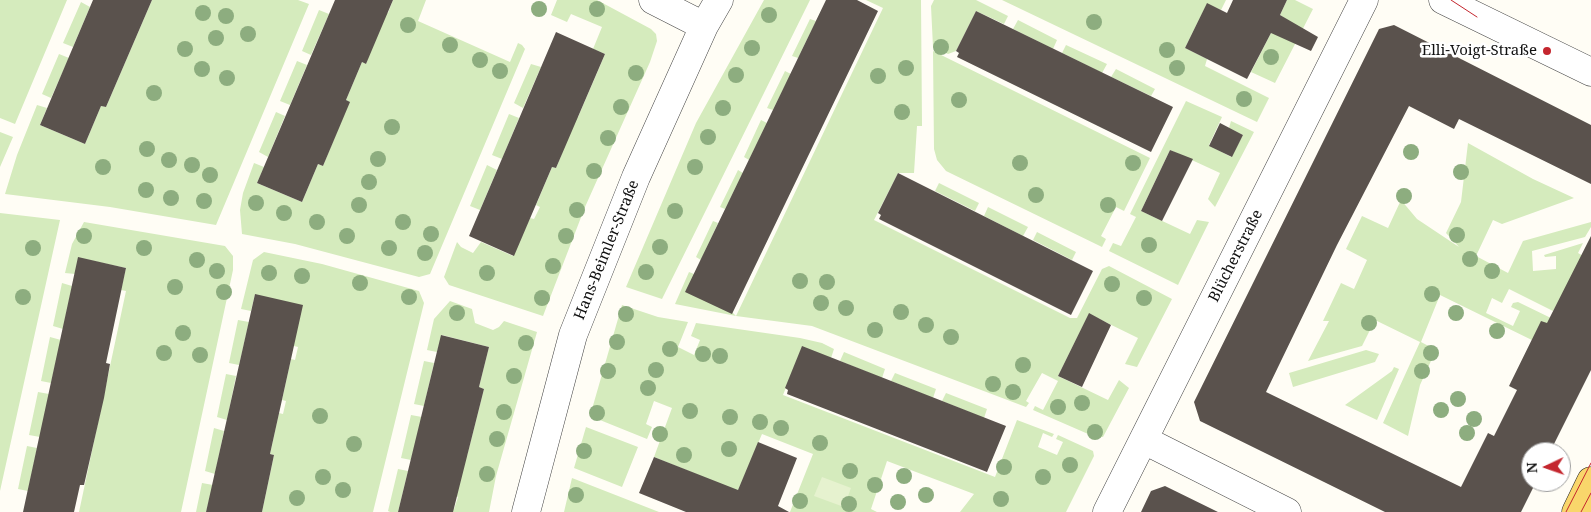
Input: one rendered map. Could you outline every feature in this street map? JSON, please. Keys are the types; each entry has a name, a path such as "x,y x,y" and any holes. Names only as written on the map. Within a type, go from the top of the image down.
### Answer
{"main road":[{"path":"1576,512 1591,481"}],"street":[{"path":"652,0 704,26"},
{"name":"Hans-Beimler-Straße","path":"526,512 573,335 636,177 704,26 719,0"},
{"name":"Blücherstraße","path":"1107,512 1364,0"},
{"path":"1443,0 1591,72"},
{"path":"1144,440 1287,512"}],"green space":[{"path":"0,0 67,0 15,124 0,118"},
{"path":"152,0 298,0 309,4 216,225 110,207 5,194 17,155 37,105 47,108 40,125 85,144 101,106 106,107"},
{"path":"393,0 426,0 418,21 510,62 518,43 525,49 430,274 419,277 295,244 242,234 240,210 243,193 254,163 264,167 257,183 302,202 318,164 323,166 349,102 346,100 362,62 366,64 383,11 388,13"},
{"path":"557,0 597,0 651,29 656,34 657,41 650,62 585,207 543,316 449,285 444,277 457,242 461,247 473,253 481,242 513,256 530,218 534,219 540,207 536,205 552,167 556,168 574,116 578,117 605,54 593,49 602,27 571,14 567,22 551,15"},
{"path":"764,0 810,0 662,299 626,287 696,123"},
{"path":"866,0 921,0 922,126 917,126 914,173 898,173 874,220 1070,318 1077,318 1102,269 1109,266 1172,299 1137,367 1125,364 1138,338 1089,314 1058,376 1108,400 1119,380 1129,388 1103,437 1095,437 1033,410 1035,406 1043,410 1058,381 1042,373 1026,401 1029,403 1026,407 812,326 736,316 883,8"},
{"path":"934,0 976,0 1008,16 1004,24 976,11 956,51 948,54 933,47 931,6"},
{"path":"1002,0 1226,0 1221,10 1207,4 1185,48 1207,59 1205,66 1269,98 1257,122"},
{"path":"1287,0 1295,0 1313,9 1275,83 1251,72 1271,33 1286,19 1280,15"},
{"path":"81,2 90,7 73,47 63,43"},
{"path":"319,10 329,14 311,55 302,51"},
{"path":"810,19 816,21 798,58 792,56"},
{"path":"1018,20 1057,40 1053,49 1013,29"},
{"path":"1066,45 1107,64 1102,73 1062,53"},
{"path":"933,51 1150,158 1124,211 1116,207 1101,236 1106,239 1102,247 946,171 937,160 934,149"},
{"path":"59,54 69,58 51,98 42,94"},
{"path":"297,61 307,65 290,105 280,101"},
{"path":"531,64 541,67 523,108 514,103"},
{"path":"1116,69 1155,89 1151,96 1111,77"},
{"path":"785,71 791,74 773,110 767,108"},
{"path":"1186,101 1222,117 1209,145 1231,157 1243,135 1229,128 1231,121 1254,132 1215,207 1208,199 1220,173 1170,150 1141,211 1190,234 1197,220 1209,222 1178,285 1109,251 1113,243 1121,246 1136,217 1130,214"},
{"path":"276,112 285,116 268,157 259,152"},
{"path":"509,114 519,118 502,159 492,155"},
{"path":"761,120 767,123 749,160 744,157"},
{"path":"0,132 13,137 0,167"},
{"path":"1468,143 1533,179 1574,198 1502,224 1493,220 1476,256 1508,273 1523,241 1591,222 1591,227 1585,237 1532,251 1533,271 1556,269 1556,256 1545,257 1544,255 1583,243 1578,253 1585,257 1553,311 1509,289 1502,303 1492,298 1486,313 1513,326 1520,311 1511,307 1513,303 1518,302 1553,319 1540,344 1440,295 1421,342 1436,350 1420,385 1408,436 1383,423 1420,342 1375,320 1362,346 1308,361 1329,321 1323,321 1341,283 1354,289 1367,260 1346,249 1362,216 1388,228 1401,200 1417,219 1459,247 1446,233 1461,202"},
{"path":"487,165 497,170 480,210 470,206"},
{"path":"738,170 743,173 725,209 720,207"},
{"path":"939,183 979,203 975,211 935,191"},
{"path":"988,207 1028,227 1023,236 984,216"},
{"path":"0,213 60,220 0,491"},
{"path":"713,221 718,223 701,260 696,257"},
{"path":"84,222 225,246 233,256 233,270 181,512 79,512 126,291 121,290 126,268 79,258 75,274 65,273 72,244"},
{"path":"1037,232 1076,252 1072,260 1033,240"},
{"path":"264,252 322,264 419,291 424,303 373,512 262,512 274,455 270,454 279,413 283,414 286,401 282,400 291,359 295,360 298,347 294,346 255,294 251,311 241,309 253,260"},
{"path":"689,272 694,274 736,316 675,304"},
{"path":"62,283 72,286 63,329 53,326"},
{"path":"450,301 472,309 475,323 493,330 504,321 537,332 496,476 489,512 449,512 450,509 454,509 458,497 453,495 463,455 467,456 484,389 479,387 489,347 442,335 437,352 427,350 434,319"},
{"path":"622,305 658,317 688,322 678,347 694,355 700,340 691,336 696,323 822,343 834,349 831,358 802,347 783,395 995,477 1017,420 1054,434 1052,437 1043,433 1038,447 1057,455 1063,442 1056,439 1058,435 1093,451 1094,456 1066,512 960,512 974,494 887,461 871,509 877,512 790,512 813,454 762,434 737,493 723,485 654,457 672,408 654,401 646,424 652,427 647,439 590,416"},
{"path":"238,320 249,322 239,365 229,363"},
{"path":"50,337 61,340 51,383 41,381"},
{"path":"1366,350 1379,354 1375,362 1293,387 1289,373"},
{"path":"844,352 885,369 882,378 840,361"},
{"path":"424,361 434,363 424,406 414,404"},
{"path":"1394,367 1399,369 1377,420 1345,405 1392,371"},
{"path":"895,373 936,389 933,398 891,381"},
{"path":"226,374 236,376 227,420 217,417"},
{"path":"38,392 49,394 40,437 29,435"},
{"path":"946,393 987,409 984,418 942,401"},
{"path":"411,415 422,417 411,460 401,458"},
{"path":"586,427 638,447 622,487 574,468"},
{"path":"214,428 224,431 215,474 205,471"},
{"path":"27,446 37,448 28,491 18,489"},
{"path":"398,469 408,471 398,512 390,512 388,511"},
{"path":"822,477 851,488 844,507 814,496"},
{"path":"572,478 659,512 564,512"},
{"path":"202,483 213,485 206,512 196,512"}],"building":[{"path":"93,0 152,0 106,107 101,106 85,144 40,125"},
{"path":"335,0 393,0 366,64 362,62 346,100 350,102 323,166 318,164 302,202 257,183"},
{"path":"826,0 857,0 878,11 732,314 685,292"},
{"path":"1233,0 1287,0 1280,15 1318,37 1311,51 1271,33 1247,79 1185,48 1207,3 1227,13"},
{"path":"976,11 1173,107 1151,152 957,57 959,53 956,51"},
{"path":"1394,25 1591,125 1591,184 1459,119 1454,129 1409,106 1337,245 1266,392 1461,487 1488,433 1494,436 1517,390 1509,386 1541,321 1547,323 1591,236 1591,370 1555,442 1521,442 1521,492 1531,492 1521,512 1385,512 1200,421 1194,402 1379,29"},
{"path":"556,32 605,54 556,168 552,167 514,256 469,236"},
{"path":"1220,123 1243,135 1232,157 1209,146"},
{"path":"1170,150 1193,159 1162,221 1141,211"},
{"path":"898,173 1093,271 1071,315 879,219 881,215 878,213"},
{"path":"78,257 126,268 106,363 110,364 104,398 84,485 80,485 74,512 23,512"},
{"path":"255,294 303,305 270,454 274,455 262,512 206,512"},
{"path":"1089,313 1111,325 1082,387 1058,376"},
{"path":"441,335 489,347 479,387 484,389 453,512 398,512"},
{"path":"802,346 1006,426 987,472 787,394 788,390 785,388"},
{"path":"758,442 797,458 778,506 789,512 686,512 639,493 654,457 738,490"},
{"path":"1165,486 1218,512 1141,512 1151,491"}],"tram line":[{"path":"1451,0 1477,17"},
{"path":"1566,512 1591,463"},
{"path":"1581,512 1591,493"}],"place":[{"name":"Elli-Voigt-Straße","path":"1547,51"}]}
